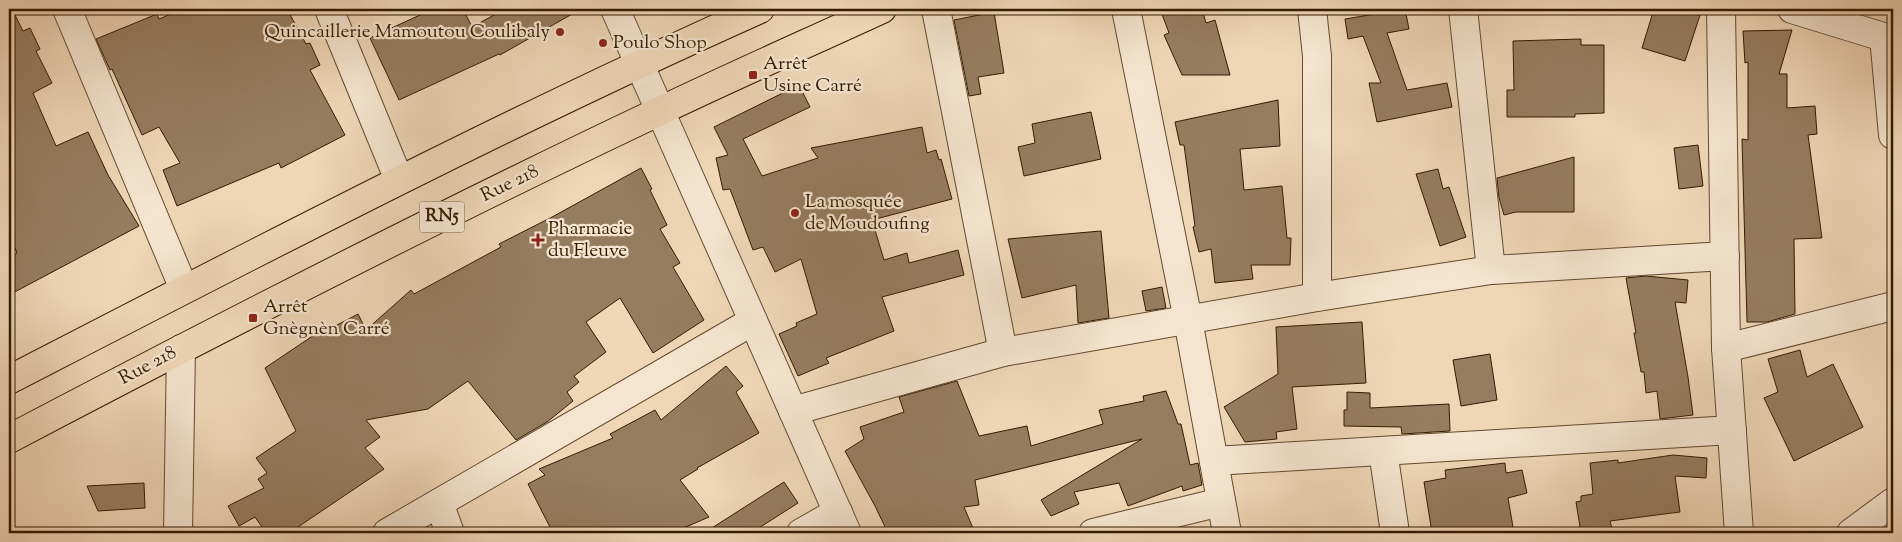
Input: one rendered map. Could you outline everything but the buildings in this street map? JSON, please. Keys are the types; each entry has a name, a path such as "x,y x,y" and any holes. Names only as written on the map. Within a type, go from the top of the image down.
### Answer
{"highway":[{"path":"9,380 400,180 639,63 760,9"},
{"name":"Rue 218","path":"9,440 181,349 660,110 882,9"}],"street":[{"path":"67,9 184,289"},
{"path":"329,9 400,180"},
{"path":"615,9 842,523 801,533"},
{"path":"936,9 1003,352"},
{"path":"1126,9 1188,320 1227,533"},
{"path":"1312,9 1317,56 1317,297"},
{"path":"1463,9 1490,270"},
{"path":"1721,9 1726,348 1739,533"},
{"path":"1792,9 1888,38 1893,135"},
{"path":"793,411 1003,352 1317,297 1490,270 1725,256"},
{"path":"1726,348 1893,306"},
{"path":"386,533 753,321"},
{"path":"178,533 181,349"},
{"path":"1214,461 1732,430"},
{"path":"1382,451 1395,533"},
{"path":"1093,533 1221,502"},
{"path":"439,503 450,533"},
{"path":"1851,533 1887,515"}],"place":[{"name":"Quincaillerie Mamoutou Coulibaly","path":"560,32"},
{"name":"Poulo Shop","path":"603,43"},
{"name":"Arrêt Usine Carré","path":"753,75"},
{"name":"La mosquée de Moudoufing","path":"795,213"},
{"name":"Pharmacie du Fleuve","path":"538,240"},
{"name":"Arrêt Gnègnèn Carré","path":"253,318"}]}
